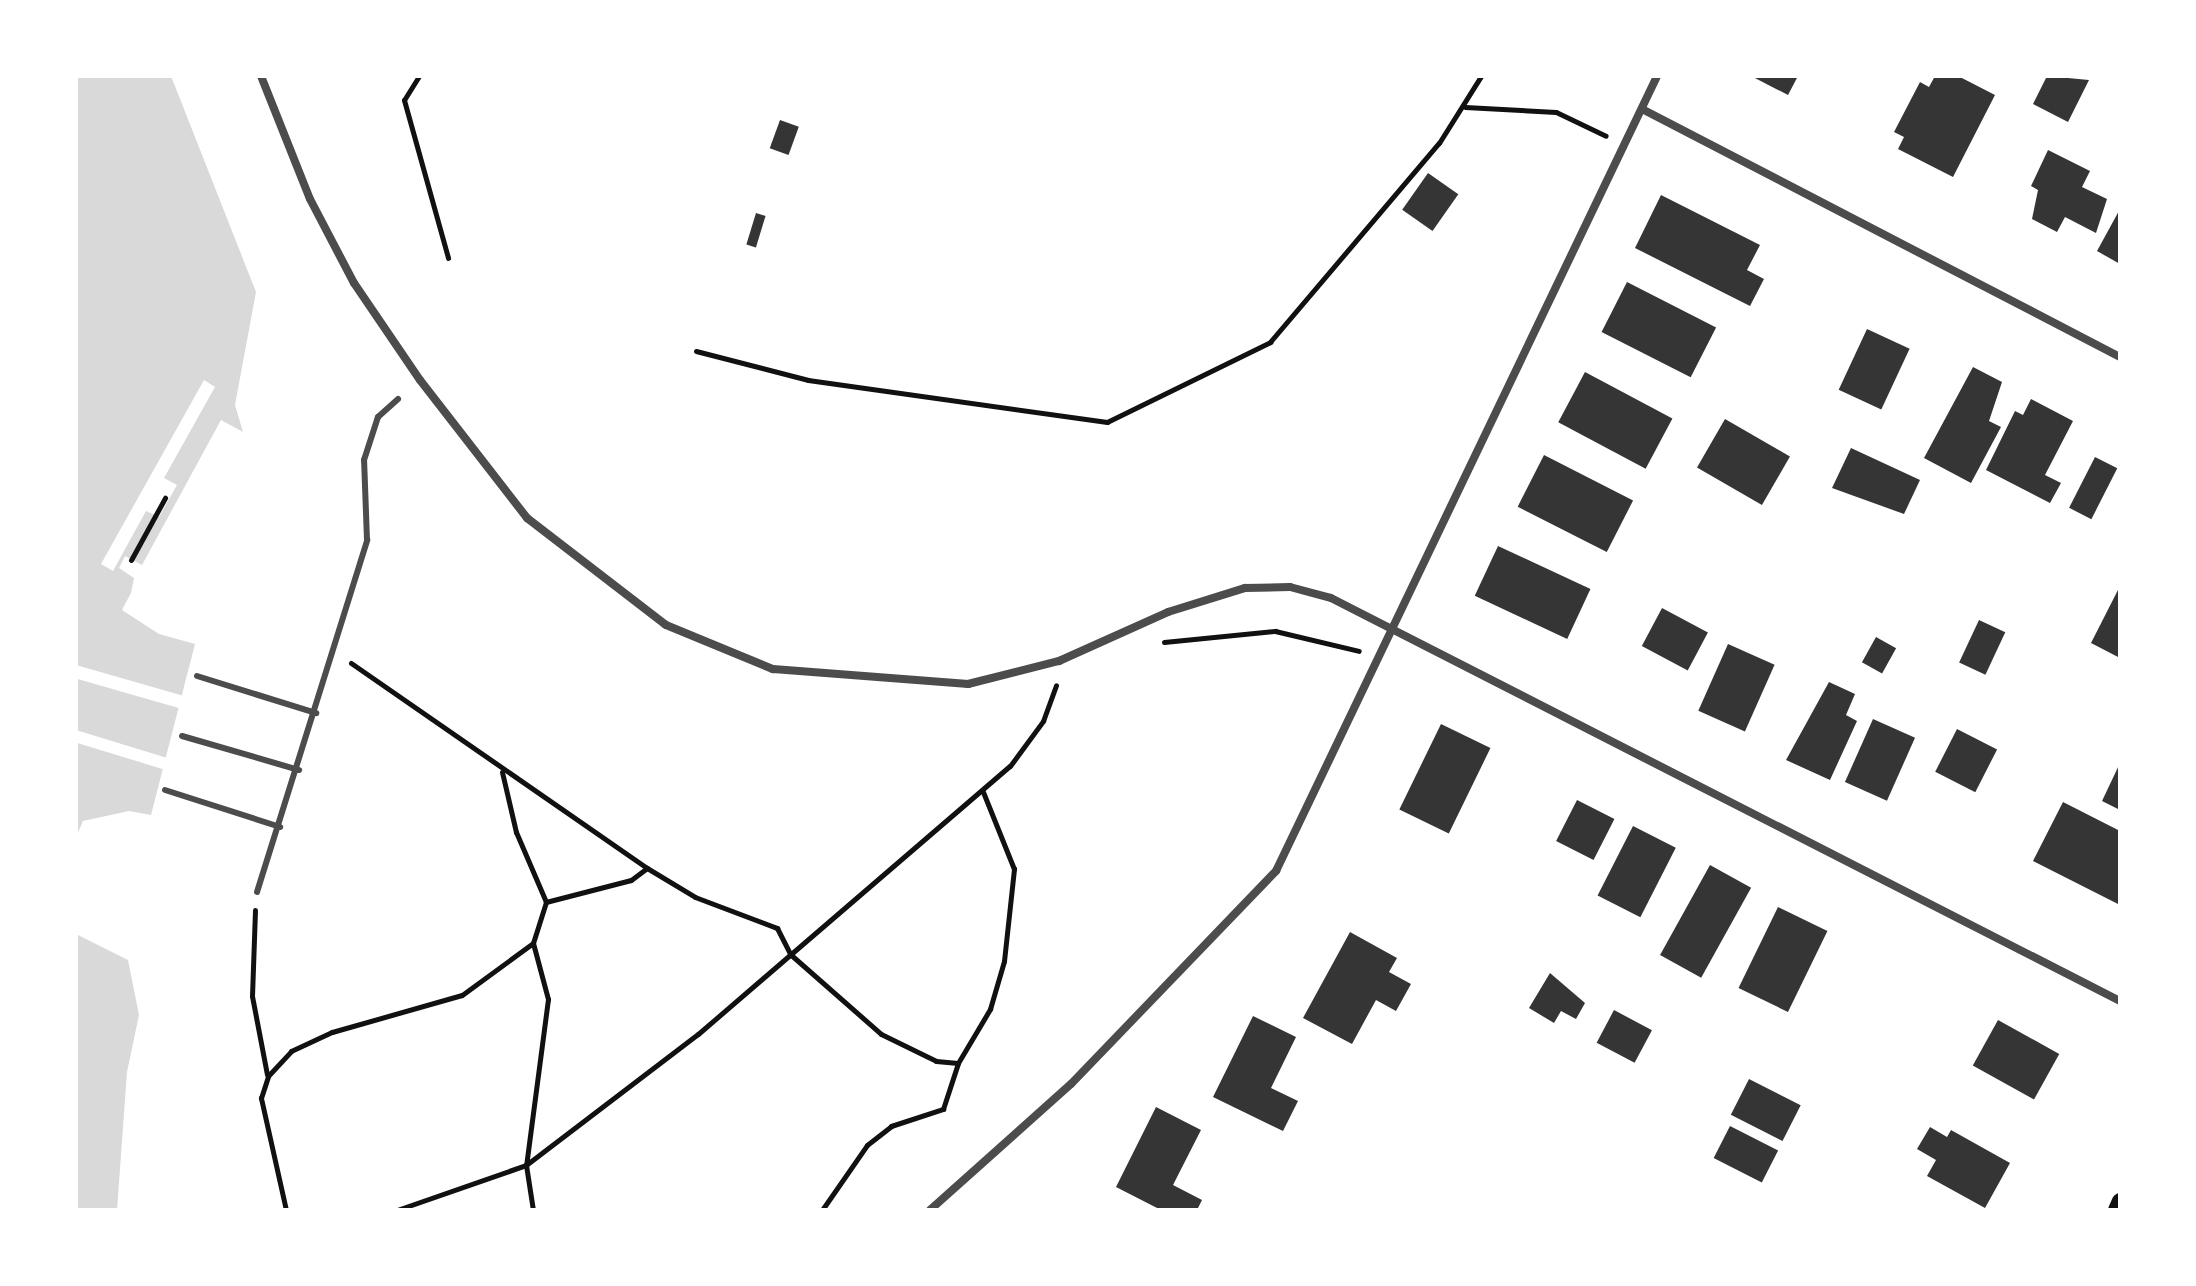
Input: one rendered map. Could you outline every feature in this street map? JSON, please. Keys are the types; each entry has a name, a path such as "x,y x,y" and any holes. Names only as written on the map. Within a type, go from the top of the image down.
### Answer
{"main road":[{"path":"2116,1210 2120,1201"}],"street":[{"path":"261,76 286,147 354,283 527,518 666,625 773,669 968,684 1059,661 1168,612 1245,588 1290,587 1331,598 1393,628 2120,1001"},
{"path":"930,1210 1071,1084 1262,889 1393,628 1657,76"},
{"path":"1642,109 2120,357"}],"lane":[{"path":"257,892 299,770 367,540 364,460 378,417 398,399"},
{"path":"197,676 316,713"},
{"path":"182,736 299,770"},
{"path":"165,790 280,827"}],"path":[{"path":"419,76 404,100 448,258"},
{"path":"696,351 808,380 1107,422 1270,342 1465,107 1481,76"},
{"path":"1465,107 1556,112 1625,146"},
{"path":"131,560 165,498"},
{"path":"1155,644 1199,634 1275,631 1378,658"},
{"path":"335,653 502,771 647,868 695,897 777,928 790,954 881,1034 936,1061 958,1063"},
{"path":"397,1210 526,1165 790,954 983,792 1043,721 1059,661"},
{"path":"502,771 516,832 546,902 533,943 548,999 526,1165 533,1210"},
{"path":"822,1210 867,1145 891,1126 943,1109 958,1063 990,1009 1010,918 1014,869 983,792"},
{"path":"546,902 631,880 647,868"},
{"path":"257,892 252,996 268,1076"},
{"path":"286,1210 261,1098 268,1076 291,1051 332,1032 462,995 533,943"}],"shaded area":[{"path":"76,76 171,76 256,292 235,405 243,432 221,421 122,610 159,634 195,644 151,815 129,811 83,821 76,837"},
{"path":"76,934 128,960 139,1015 127,1072 117,1210 76,1210"}],"pier":[{"path":"204,380 215,387 164,478 177,485 159,517 146,511 113,571 101,564"},
{"path":"221,420 243,432 223,426 131,593 134,578 119,568 125,556 142,565"},
{"path":"76,665 187,697 183,709 76,679"},
{"path":"76,730 170,759 166,770 76,743"}],"building":[{"path":"1751,76 1798,76 1788,95"},
{"path":"1935,76 1958,76 1995,95 1953,177 1898,149 1904,137 1894,132 1920,82 1929,87"},
{"path":"2047,76 2089,80 2068,122 2033,104"},
{"path":"780,120 799,127 789,155 770,148"},
{"path":"2048,150 2090,171 2082,187 2107,199 2096,233 2065,217 2057,232 2032,219 2038,190 2031,186"},
{"path":"1428,173 1458,194 1432,231 1402,210"},
{"path":"1661,195 1760,245 1747,270 1764,279 1750,306 1635,248"},
{"path":"2120,209 2120,264 2097,251"},
{"path":"756,213 766,216 756,247 746,245"},
{"path":"1627,282 1716,327 1691,377 1602,332"},
{"path":"1867,329 1910,349 1881,410 1839,390"},
{"path":"1973,367 2002,382 1989,421 2001,427 1971,483 1924,458"},
{"path":"1585,372 1672,418 1646,469 1558,422"},
{"path":"2031,399 2073,421 2045,475 2061,483 2050,503 1986,470 2015,411 2023,415"},
{"path":"1725,419 1790,456 1762,505 1697,467"},
{"path":"1851,448 1920,480 1904,514 1832,488"},
{"path":"1544,455 1633,500 1607,552 1518,507"},
{"path":"2095,457 2117,468 2091,519 2069,508"},
{"path":"1498,546 1590,589 1567,639 1475,596"},
{"path":"2120,586 2120,658 2091,643"},
{"path":"1662,608 1708,632 1688,670 1642,646"},
{"path":"1979,620 2005,632 1985,675 1959,663"},
{"path":"1876,637 1896,648 1882,674 1862,662"},
{"path":"1728,644 1775,665 1745,731 1698,711"},
{"path":"1829,682 1855,694 1846,715 1857,721 1830,780 1786,760"},
{"path":"1873,719 1915,738 1887,801 1845,782"},
{"path":"1441,724 1490,748 1449,833 1399,809"},
{"path":"1957,729 1997,749 1975,792 1935,772"},
{"path":"2120,763 2120,810 2102,801"},
{"path":"1577,800 1614,819 1594,860 1556,841"},
{"path":"2063,802 2120,831 2120,905 2033,861"},
{"path":"1633,826 1676,848 1640,917 1598,895"},
{"path":"1710,865 1751,888 1701,978 1660,955"},
{"path":"1778,907 1827,931 1788,1012 1739,988"},
{"path":"1350,932 1397,958 1389,972 1411,984 1396,1011 1376,1000 1352,1044 1303,1018"},
{"path":"1550,973 1585,1003 1576,1019 1561,1011 1554,1023 1529,1008"},
{"path":"1614,1010 1652,1030 1635,1063 1597,1043"},
{"path":"1253,1016 1296,1037 1271,1088 1298,1101 1283,1131 1213,1097"},
{"path":"1998,1020 2059,1054 2034,1099 1973,1065"},
{"path":"1749,1079 1801,1105 1783,1141 1731,1115"},
{"path":"1156,1107 1201,1130 1173,1185 1202,1200 1197,1210 1161,1210 1116,1187"},
{"path":"1730,1126 1778,1151 1762,1183 1714,1158"},
{"path":"1930,1127 1947,1137 1951,1130 2010,1163 1985,1208 1927,1176 1936,1160 1917,1149"}]}
